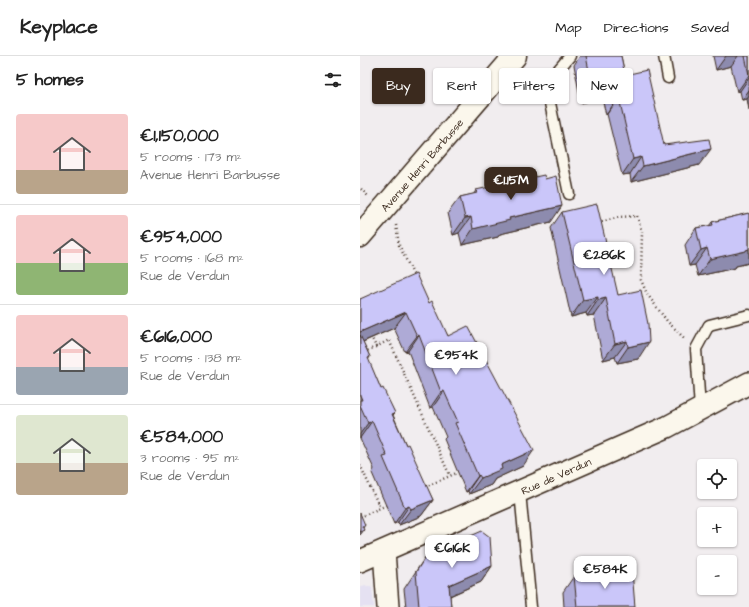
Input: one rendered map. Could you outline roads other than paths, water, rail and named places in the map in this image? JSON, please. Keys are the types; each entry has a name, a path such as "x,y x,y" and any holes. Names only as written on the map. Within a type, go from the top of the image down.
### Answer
{"main road":[{"name":"Avenue Henri Barbusse","path":"361,234 515,56"}],"street":[{"name":"Rue de Verdun","path":"360,561 667,427 749,383"},
{"path":"384,551 388,607"}],"lane":[{"path":"569,194 546,84 570,56"},
{"path":"664,56 668,78"},
{"path":"700,409 696,350 709,325 749,315"},
{"path":"520,492 532,607"}]}
